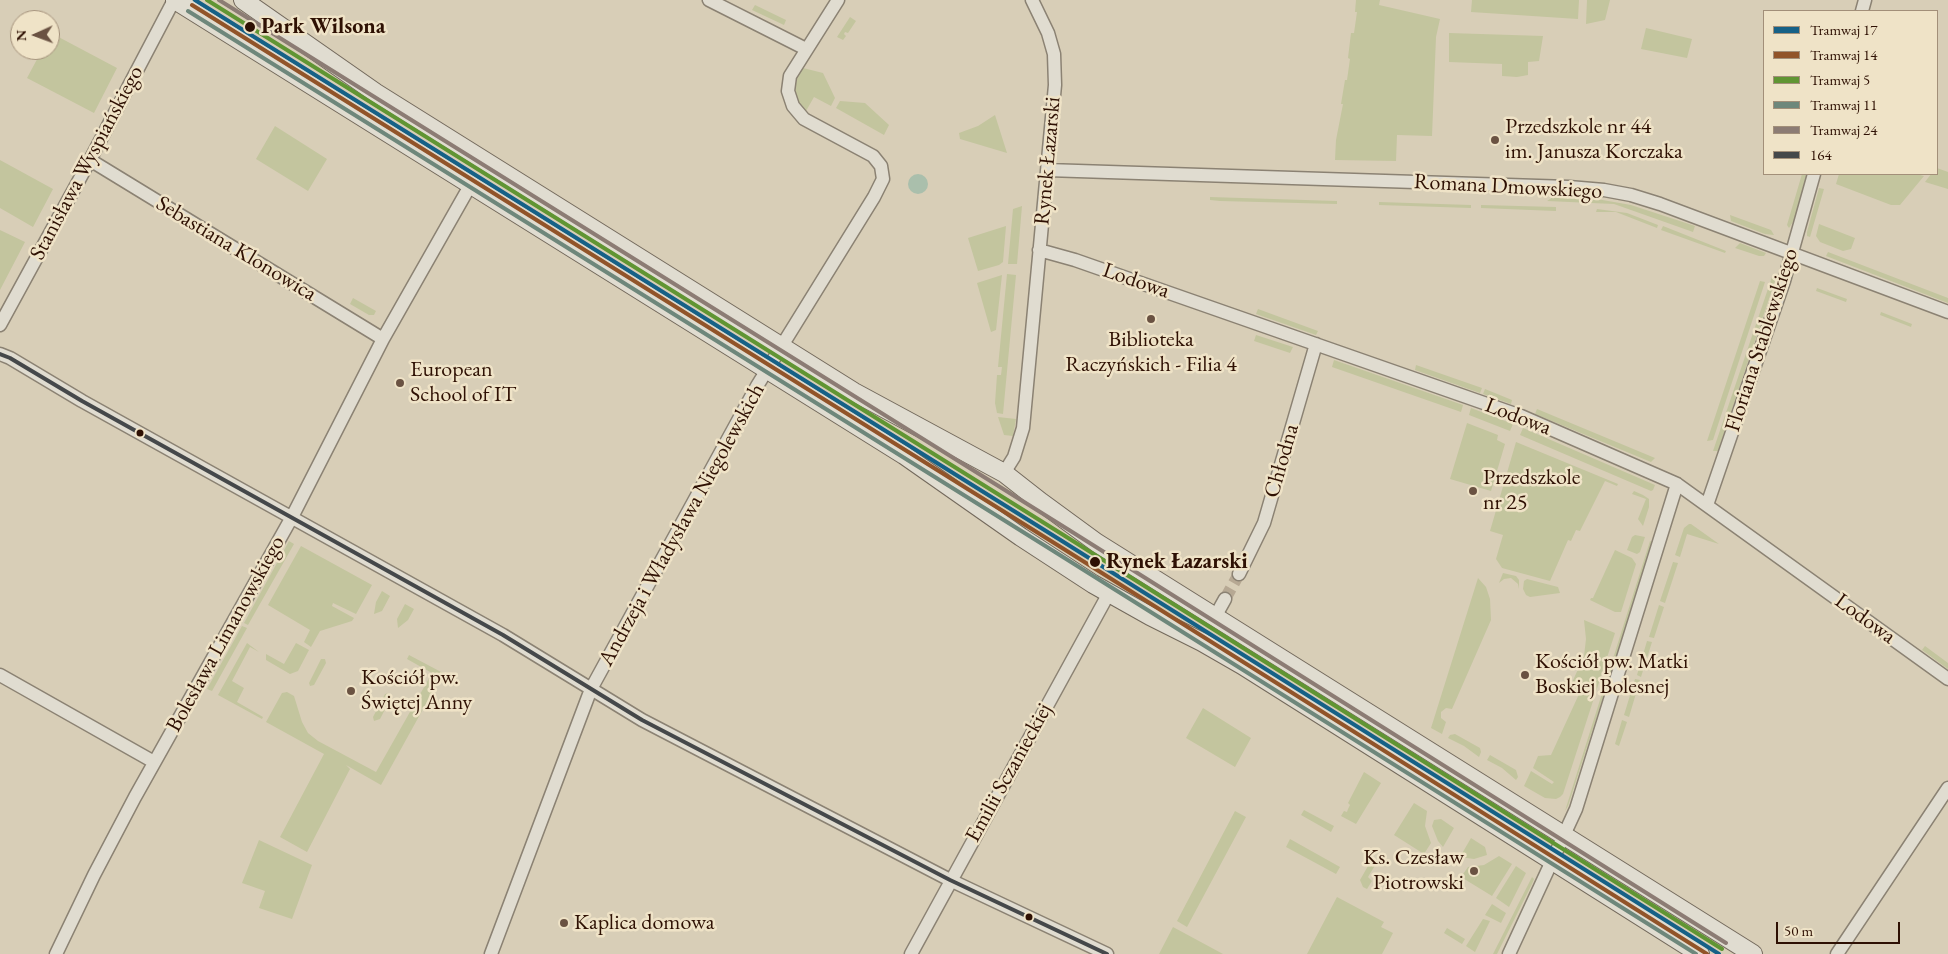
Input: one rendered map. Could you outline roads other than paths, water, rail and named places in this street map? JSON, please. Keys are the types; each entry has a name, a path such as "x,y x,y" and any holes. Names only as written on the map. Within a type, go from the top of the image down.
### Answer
{"street":[{"name":"Stanisława Wyspiańskiego","path":"0,325 174,0"},
{"path":"174,0 904,455 1021,537 1109,593 1242,665 1700,954"},
{"path":"243,0 376,93 870,401 1004,473 1097,543 1753,954"},
{"path":"709,0 806,49 838,0"},
{"name":"Rynek Łazarski","path":"1004,473 1014,456 1023,428 1055,68 1048,33 1041,15 1032,0"},
{"name":"Andrzeja i Władysława Niegolewskich","path":"491,954 591,689 767,370 874,197 883,178 881,166 873,156 804,119 793,106 788,91 790,76 806,49"},
{"name":"Sebastiana Klonowica","path":"90,160 382,339"},
{"name":"Romana Dmowskiego","path":"1047,170 1568,187 1604,190 1631,195 1660,204 1948,312"},
{"name":"Floriana Stablewskiego","path":"1707,506 1792,253 1814,175"},
{"name":"Bolesława Limanowskiego","path":"56,954 94,875 154,762 292,517 382,339 471,184"},
{"name":"Lodowa","path":"1039,250 1075,260 1521,416 1677,484 1948,679"},
{"name":"Chłodna","path":"1239,574 1264,523 1316,344"},
{"path":"0,354 503,635 662,731 950,880 1107,954"},
{"path":"1509,954 1576,809 1677,484"},
{"name":"Emilii Sczanieckiej","path":"911,954 1109,593"},
{"path":"1215,617 1225,599"},
{"path":"0,675 154,762"},
{"path":"1837,954 1948,788"}],"tunnel":[{"path":"1225,599 1239,574"}],"tram line":[{"name":"17","path":"195,0 1719,954"},
{"name":"5","path":"207,0 1722,949"},
{"name":"24","path":"219,0 1069,530 1726,943"},
{"name":"14","path":"192,5 1059,546 1707,954"},
{"name":"11","path":"188,11 1696,954"}],"place":[{"name":"Park Wilsona","path":"250,27"},
{"name":"Przedszkole nr 44 im. Janusza Korczaka","path":"1495,140"},
{"name":"Biblioteka Raczyńskich - Filia 4","path":"1151,319"},
{"name":"European School of IT","path":"400,383"},
{"name":"Przedszkole nr 25","path":"1473,491"},
{"name":"Rynek Łazarski","path":"1095,562"},
{"name":"Kościół pw. Matki Boskiej Bolesnej","path":"1525,675"},
{"name":"Kościół pw. Świętej Anny","path":"351,691"},
{"name":"Ks. Czesław Piotrowski","path":"1474,871"},
{"name":"Kaplica domowa","path":"564,923"}]}
